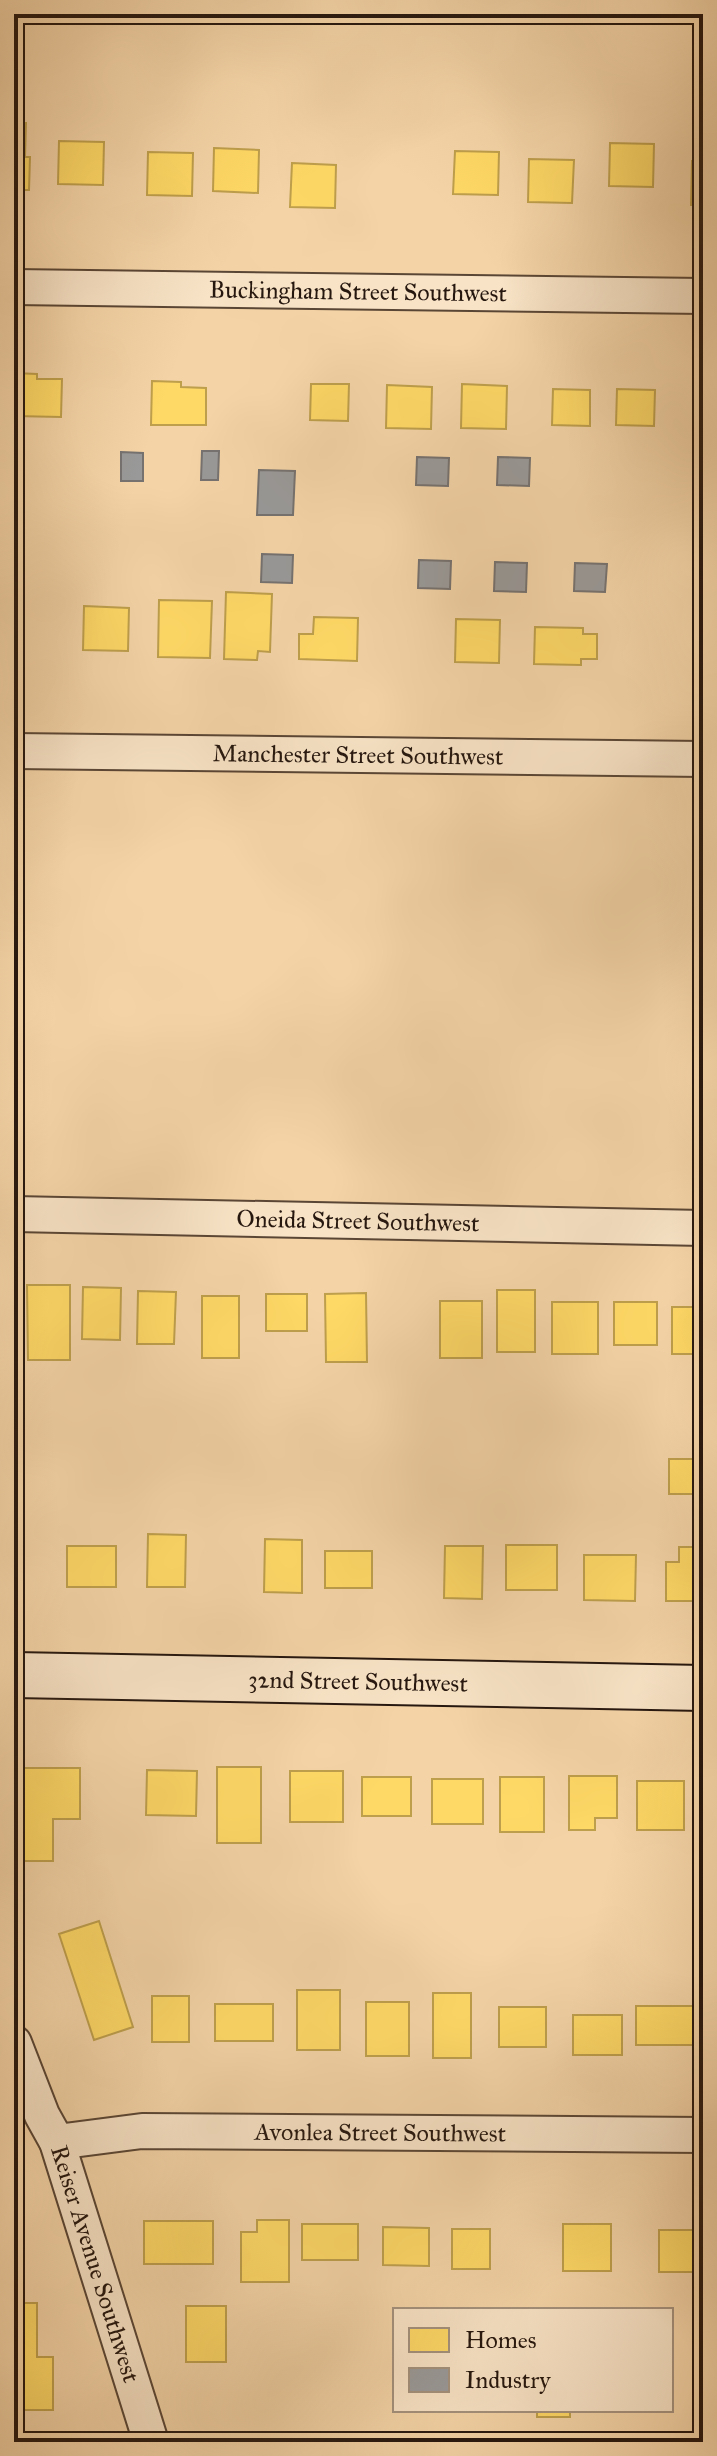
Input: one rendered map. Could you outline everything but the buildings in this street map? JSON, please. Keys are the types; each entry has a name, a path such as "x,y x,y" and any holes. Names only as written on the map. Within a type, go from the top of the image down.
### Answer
{"street":[{"name":"Buckingham Street Southwest","path":"14,287 703,296"},
{"name":"Manchester Street Southwest","path":"14,751 703,759"},
{"name":"Oneida Street Southwest","path":"14,1214 703,1228"},
{"name":"32nd Street Southwest","path":"14,1675 703,1688"},
{"name":"Reiser Avenue Southwest","path":"14,2043 42,2115 57,2142 151,2442"},
{"name":"Avonlea Street Southwest","path":"57,2142 142,2131 703,2135"}]}
